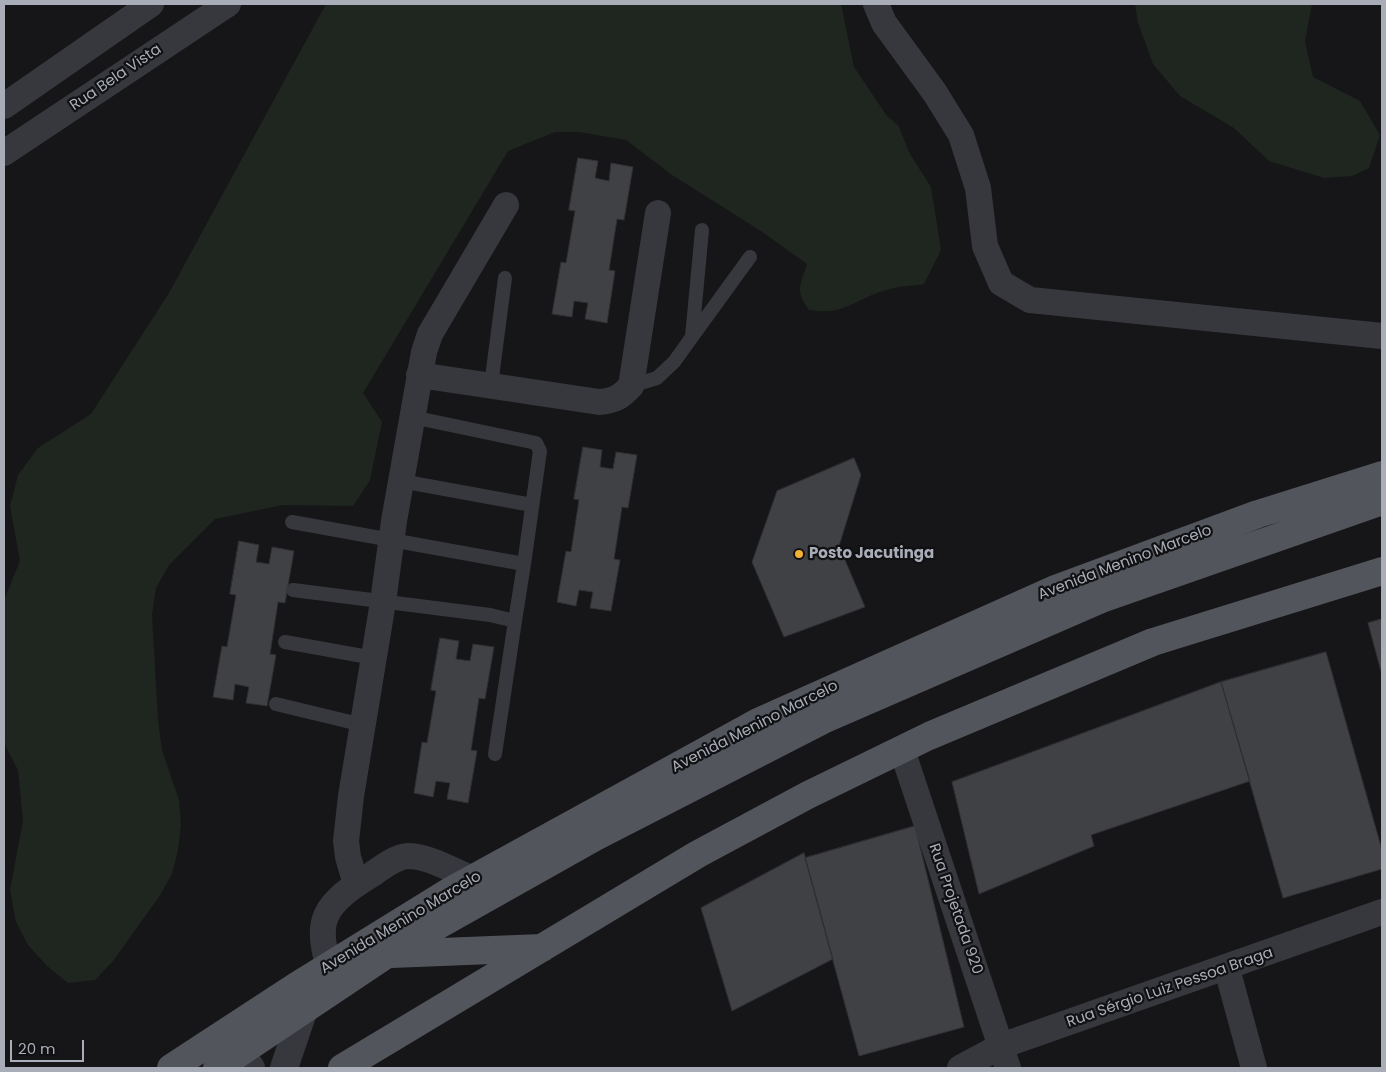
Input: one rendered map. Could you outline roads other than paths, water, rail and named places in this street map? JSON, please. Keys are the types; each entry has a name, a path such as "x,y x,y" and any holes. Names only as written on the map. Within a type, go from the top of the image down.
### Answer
{"main road":[{"name":"Avenida Menino Marcelo","path":"217,1068 332,977 473,879 680,763 812,697 1053,590 1216,528 1382,475"},
{"name":"Avenida Menino Marcelo","path":"171,1068 239,1051 304,1010 332,977 386,954 596,837 823,720 1104,598 1382,501"},
{"path":"342,1068 698,854 808,795 902,750 1153,642 1382,571"},
{"path":"386,954 544,948"}],"street":[{"path":"4,106 151,4"},
{"name":"Rua Bela Vista","path":"4,153 228,4"},
{"path":"876,4 884,23 935,93 961,136 978,188 985,246 1001,283 1030,300 1382,336"},
{"path":"356,884 348,857 346,841 391,540 419,375 430,334 506,205"},
{"path":"419,375 599,402 608,402 622,396 631,386 658,213"},
{"name":"Rua Projetada 920","path":"902,750 1005,1057"},
{"path":"332,977 321,939 326,914 332,903 356,884 396,859 406,856 429,860 473,879"},
{"name":"Rua Sérgio Luiz Pessoa Braga","path":"960,1068 1005,1057 1226,969 1382,912"},
{"path":"1226,969 1254,1068"},
{"path":"284,1068 304,1010"}],"lane":[{"path":"692,337 702,230"},
{"path":"631,386 657,378 674,362 750,257"},
{"path":"491,385 505,278"},
{"path":"412,417 536,443 540,451 495,754"},
{"path":"401,481 532,505"},
{"path":"292,522 524,564"},
{"path":"293,590 490,615 515,621"},
{"path":"285,642 374,658"},
{"path":"276,704 363,724"}],"place":[{"name":"Posto Jacutinga","path":"799,554"}]}
